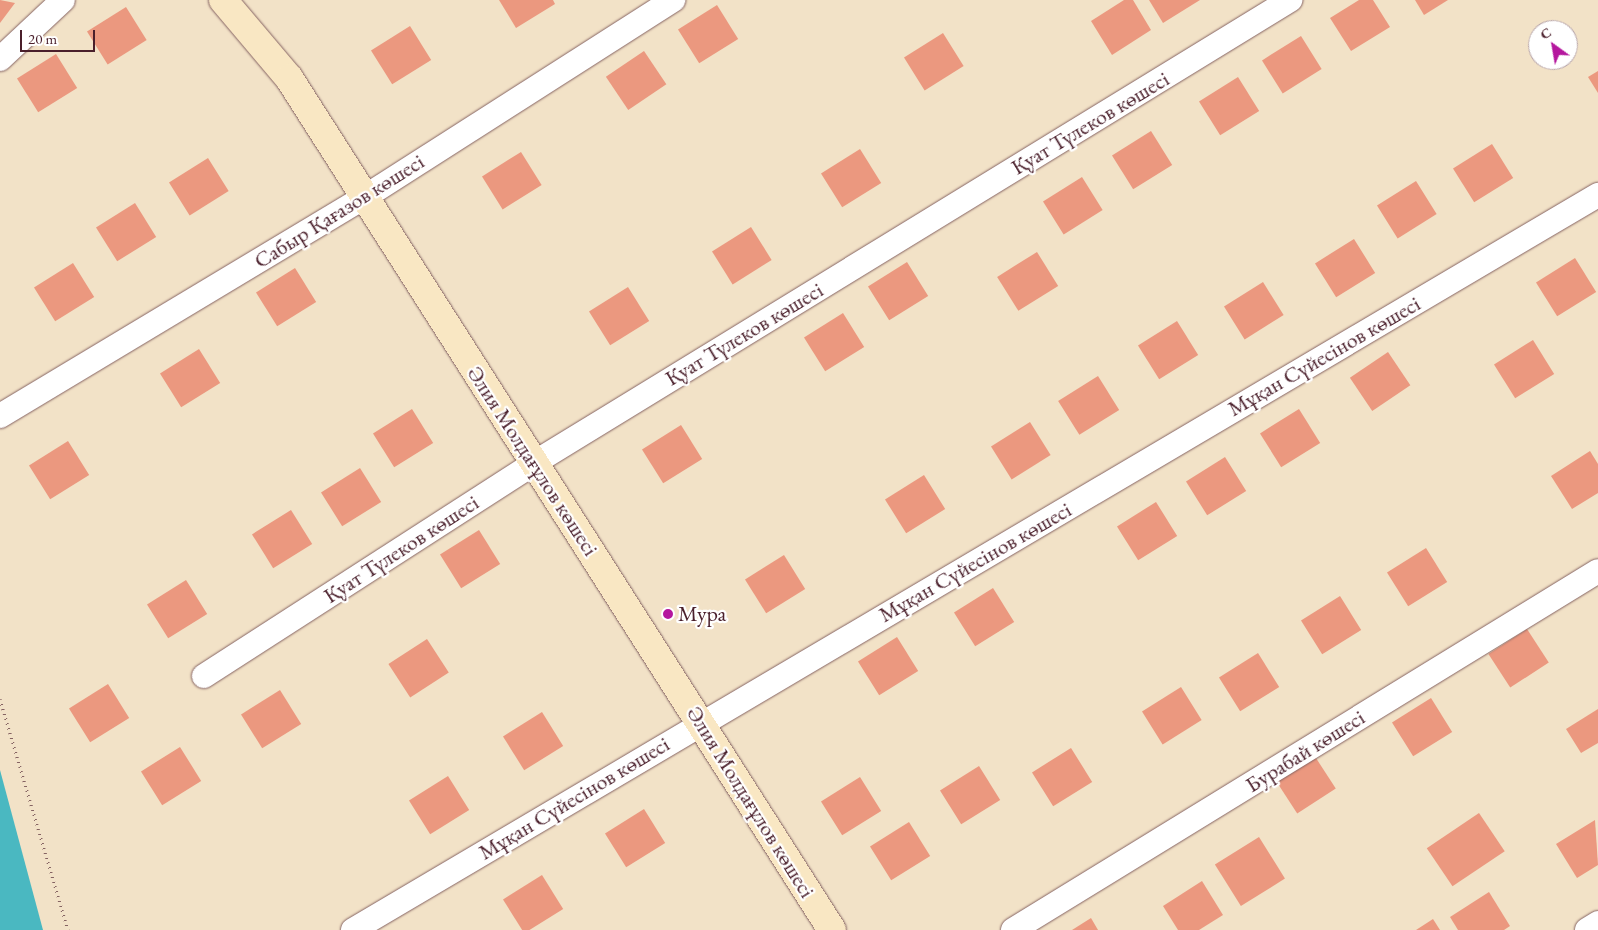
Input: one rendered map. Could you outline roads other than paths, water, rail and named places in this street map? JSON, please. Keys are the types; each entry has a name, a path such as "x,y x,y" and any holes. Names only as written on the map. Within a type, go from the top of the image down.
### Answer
{"main road":[{"name":"Әлия Молдағұлов көшесі","path":"223,0 289,78 832,930"}],"street":[{"path":"0,59 63,0"},
{"name":"Сабыр Қағазов көшесі","path":"0,416 364,197 673,0"},
{"name":"Қуат Түлеков көшесі","path":"204,676 534,463 1290,0"},
{"name":"Мұқан Сүйесінов көшесі","path":"353,930 1598,195"},
{"name":"Бурабай көшесi","path":"1013,930 1598,571"},
{"path":"1587,930 1598,923"}],"water":[{"path":"0,770 43,930 0,930"}],"place":[{"name":"Мура","path":"668,614"}]}
